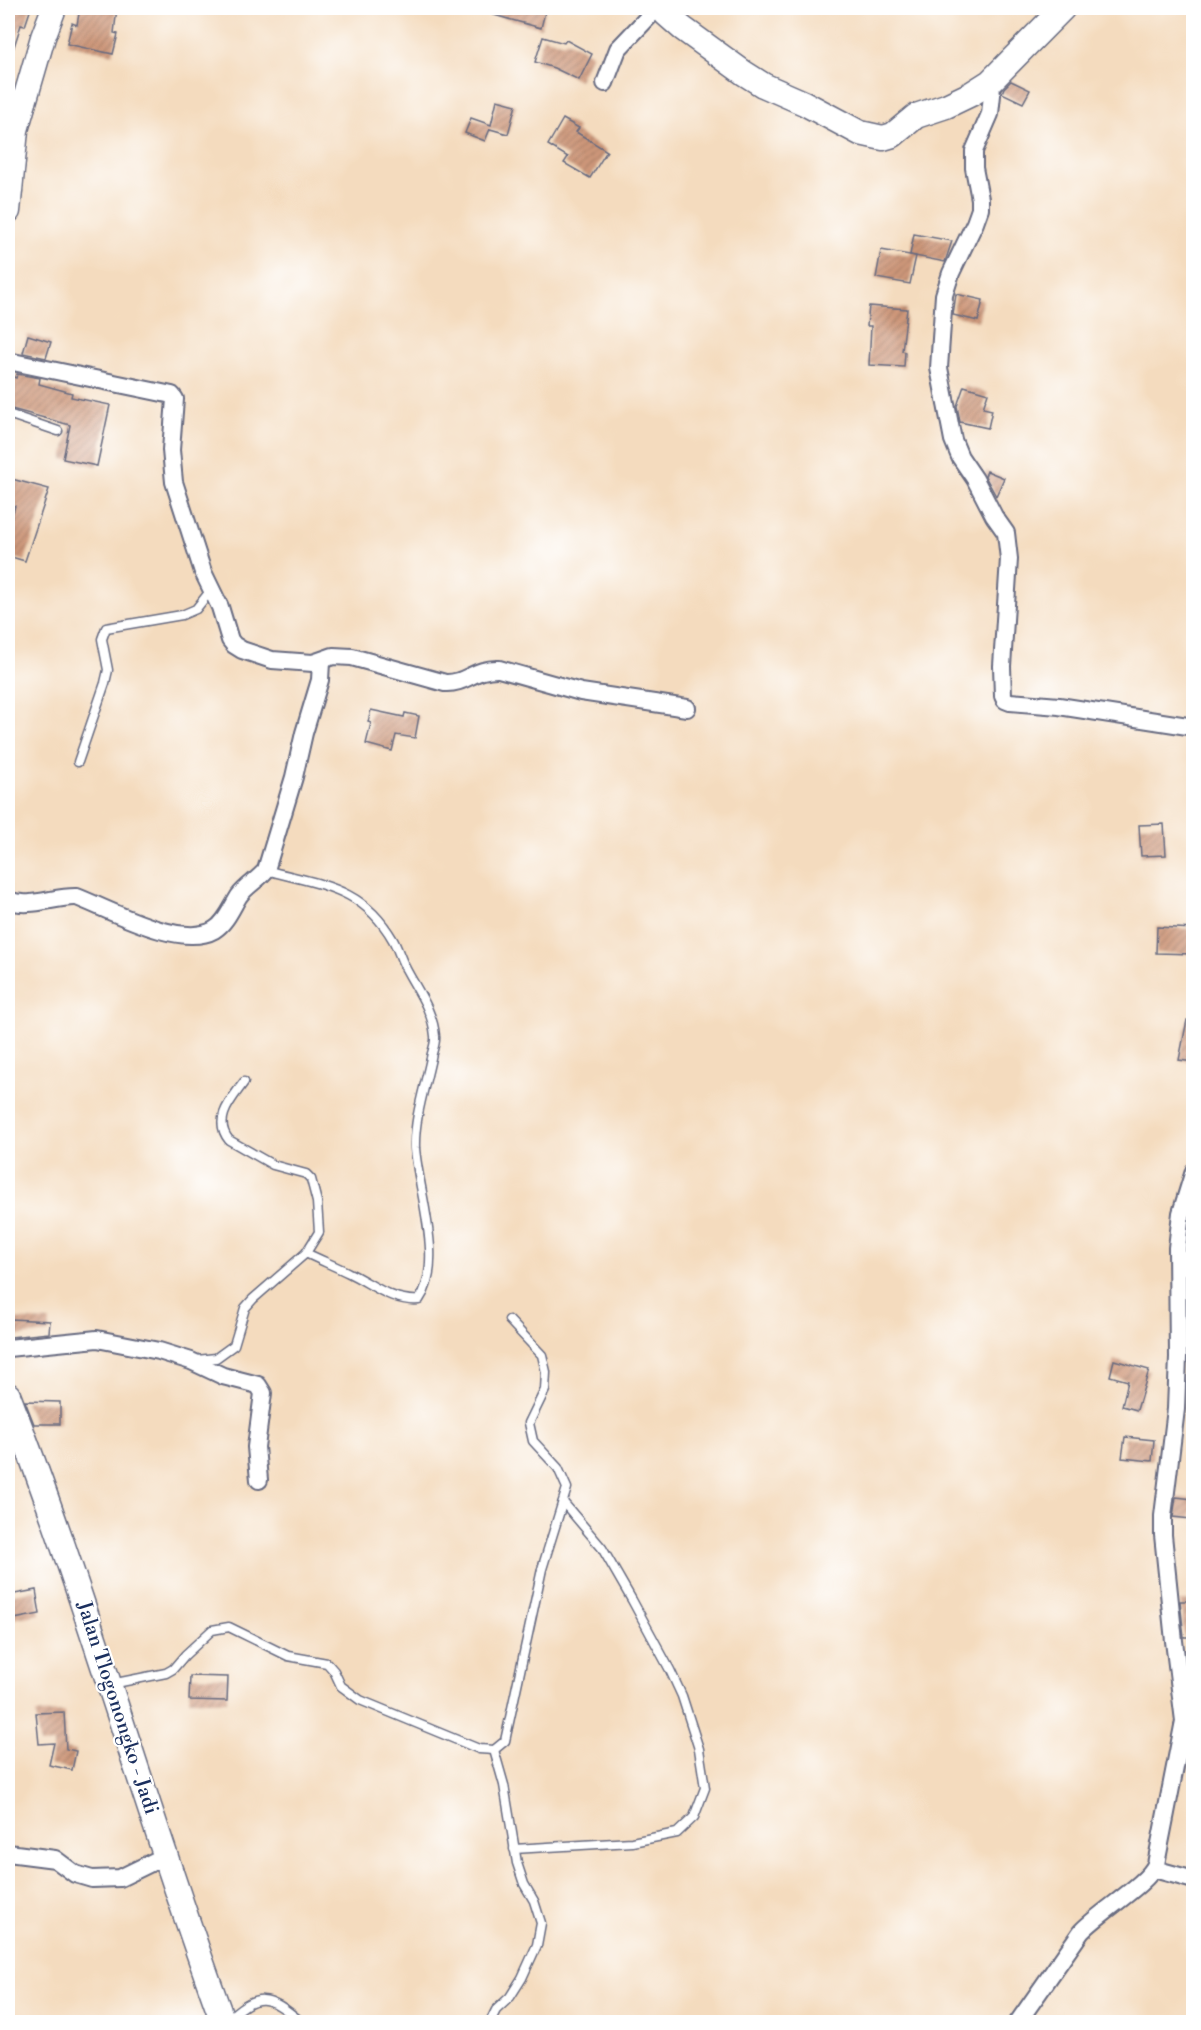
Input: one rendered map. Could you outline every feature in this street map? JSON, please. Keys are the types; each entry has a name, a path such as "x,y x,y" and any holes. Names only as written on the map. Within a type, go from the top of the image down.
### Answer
{"street":[{"path":"8,211 16,130 43,37 54,8"},
{"path":"605,83 618,49 657,8"},
{"path":"663,8 666,14 682,28 744,74 812,107 860,134 883,138 893,135 916,116 954,102 990,82 1063,8"},
{"path":"990,82 993,95 990,114 974,151 980,209 951,273 944,295 939,368 956,448 1006,533 1009,546 1009,582 1002,666 1003,696 1010,702 1059,706 1194,727"},
{"path":"8,361 172,395 175,399 171,450 174,482 230,640 242,650 272,660 313,663 333,656 351,657 454,684 475,672 499,669 581,692 687,708"},
{"path":"8,900 23,903 77,897 175,934 193,935 212,931 220,926 241,894 266,870 320,680 321,662"},
{"path":"1018,2022 1086,1927 1150,1875 1154,1869 1184,1721 1163,1516 1176,1409 1177,1248 1181,1213 1194,1171"},
{"path":"8,1348 97,1338 159,1351 261,1388 263,1392 256,1448 259,1480"},
{"name":"Jalan Tlogonongko - Jadi","path":"8,1395 111,1684 165,1856 224,2022"},
{"path":"8,1853 50,1857 79,1876 108,1879 130,1874 165,1856"},
{"path":"1154,1869 1194,1880"}],"lane":[{"path":"8,414 58,431"},
{"path":"78,762 108,670 102,639 106,628 182,615 196,609 211,590"},
{"path":"266,870 347,893 369,908 392,939 426,1003 435,1037 419,1110 415,1147 427,1220 429,1259 426,1290 419,1300 406,1301 386,1294 350,1273 306,1253"},
{"path":"191,1361 216,1358 234,1345 245,1308 306,1253 319,1232 317,1202 310,1179 306,1174 273,1165 229,1140 224,1134 222,1123 226,1107 244,1082"},
{"path":"111,1684 166,1673 173,1669 212,1630 230,1627 288,1656 327,1663 334,1671 341,1686 360,1700 479,1749 494,1750 505,1741 542,1569 567,1488 558,1468 533,1441 529,1423 545,1390 546,1372 542,1355 509,1320"},
{"path":"514,1848 632,1842 677,1833 694,1817 705,1788 699,1749 682,1696 670,1670 602,1548 563,1502"},
{"path":"490,2022 496,2010 510,1997 522,1978 537,1945 541,1923 534,1901 520,1873 504,1785 494,1750"},
{"path":"224,2022 240,2007 252,2001 267,2000 284,2008 301,2022"}],"building":[{"path":"8,8 31,8 25,26 21,25 10,59 8,59"},
{"path":"80,8 117,8 114,33 118,34 113,54 67,44 72,23 77,25"},
{"path":"483,8 546,8 541,28 483,12"},
{"path":"543,37 564,43 566,40 592,54 579,80 535,62"},
{"path":"1011,81 1030,90 1023,103 1002,93"},
{"path":"497,100 516,105 508,134 490,129 485,141 465,133 471,118 491,125"},
{"path":"563,119 579,128 576,132 607,151 590,178 564,163 568,157 548,145"},
{"path":"914,234 952,241 945,262 910,255"},
{"path":"881,250 916,256 910,284 876,278"},
{"path":"956,294 983,300 978,321 953,315"},
{"path":"869,306 907,309 902,351 905,352 904,367 869,365 871,326 867,326"},
{"path":"28,335 51,342 46,358 23,353"},
{"path":"17,374 40,378 39,384 72,393 71,397 110,405 97,466 63,459 70,425 8,408 11,376 16,378"},
{"path":"964,386 988,393 983,408 992,410 988,428 960,422 957,406"},
{"path":"987,471 1004,478 996,496 985,476"},
{"path":"8,478 49,489 25,561 8,556 8,529 15,506 8,503"},
{"path":"371,710 404,717 405,713 419,716 415,738 396,735 392,751 366,744 371,723 368,722"},
{"path":"1164,824 1166,855 1141,856 1139,825"},
{"path":"1157,927 1194,929 1194,954 1156,953"},
{"path":"1187,1020 1194,1020 1194,1062 1179,1060"},
{"path":"11,1319 50,1321 49,1333 10,1337"},
{"path":"1114,1360 1149,1370 1137,1410 1122,1406 1128,1381 1110,1376"},
{"path":"25,1401 60,1402 60,1424 34,1424"},
{"path":"1125,1437 1154,1440 1152,1461 1122,1458"},
{"path":"1176,1497 1193,1499 1191,1519 1173,1517"},
{"path":"36,1590 40,1614 14,1619 9,1595"},
{"path":"1180,1601 1194,1601 1194,1637 1184,1637"},
{"path":"190,1676 228,1677 227,1701 189,1700"},
{"path":"64,1712 66,1749 76,1751 72,1770 49,1765 54,1743 39,1744 36,1713"}]}
